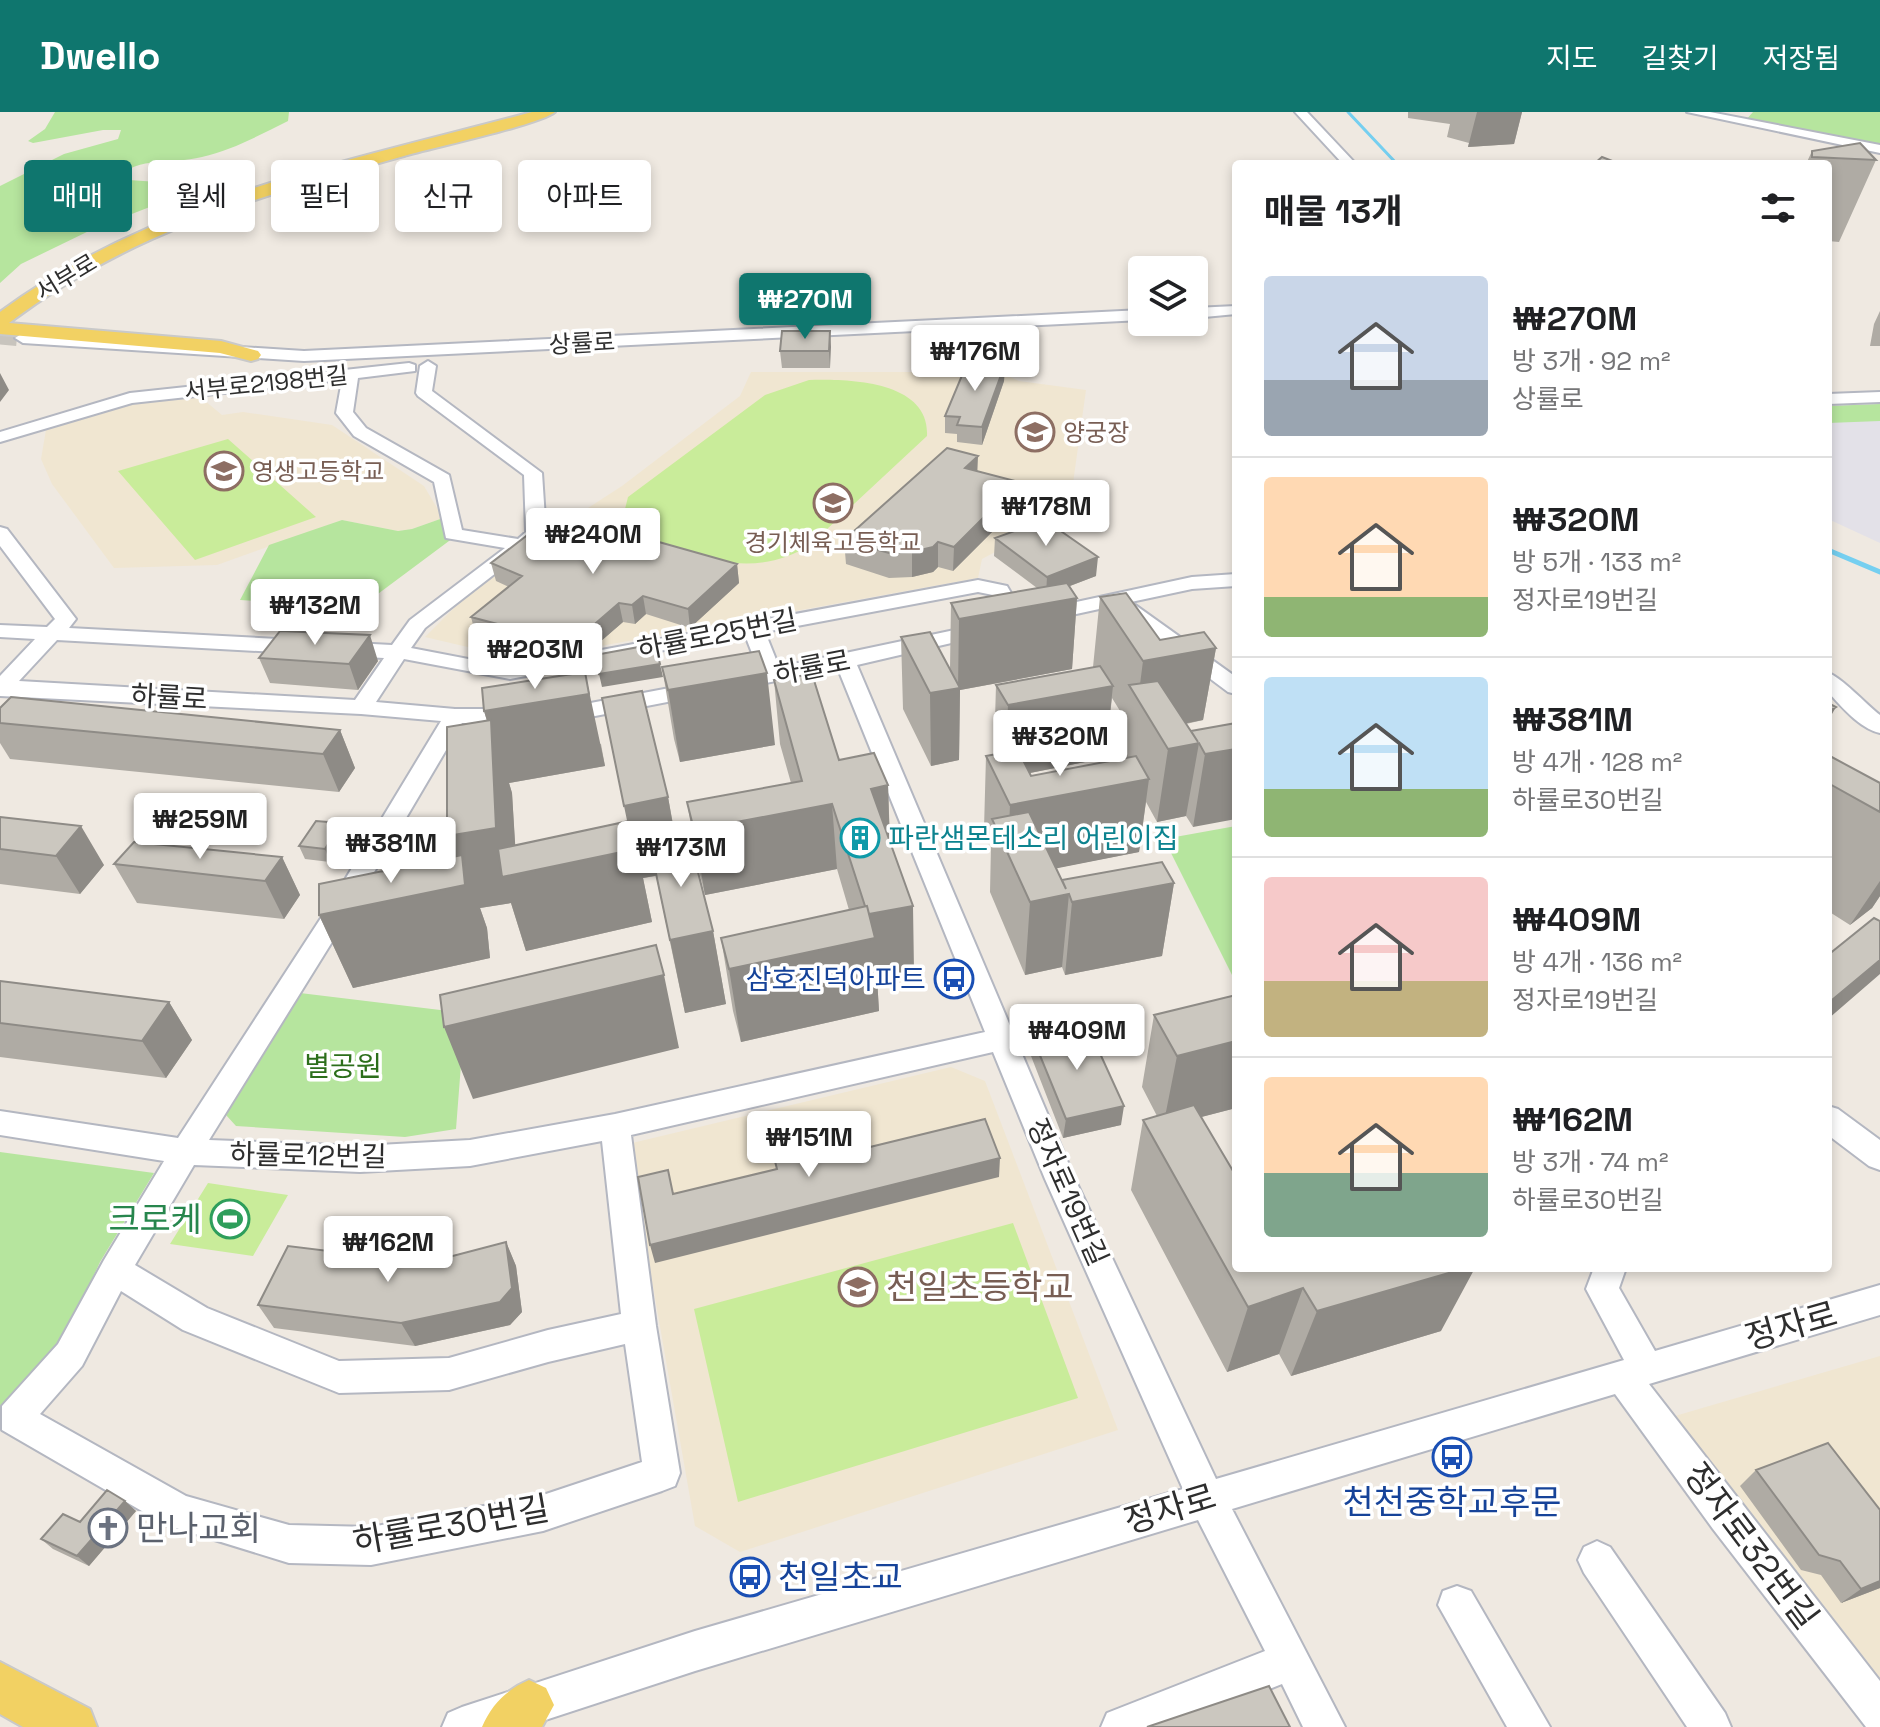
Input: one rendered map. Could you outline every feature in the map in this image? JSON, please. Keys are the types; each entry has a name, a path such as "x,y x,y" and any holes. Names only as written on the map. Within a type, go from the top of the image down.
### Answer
{"main road":[{"name":"서부로","path":"0,321 5,301 115,237 177,209 243,187 522,112"},
{"name":"서부로","path":"5,301 44,287 137,235 195,212 258,191 548,112"},
{"path":"5,301 31,334"},
{"path":"0,328 31,334 221,347 251,355"},
{"path":"0,347 30,345 209,358 251,355"},
{"path":"7,1685 72,1727"}],"street":[{"path":"1301,112 1346,160"},
{"path":"1693,112 1737,116 1880,149"},
{"path":"1208,312 1232,310"},
{"name":"상률로","path":"251,355 304,356 536,346 1128,316"},
{"name":"서부로2198번길","path":"0,437 130,398 428,366 486,358 536,346"},
{"path":"361,707 417,624 536,534 533,473 424,393 428,366"},
{"path":"351,374 344,413 360,432 443,479 453,534 522,545"},
{"path":"1832,399 1880,397"},
{"path":"0,533 66,619 1,688"},
{"name":"하률로","path":"1,688 361,707 455,716 559,716 845,661 1192,583 1232,580"},
{"name":"하률로25번길","path":"0,631 398,652 510,673 978,586 1000,590 1018,622"},
{"path":"1113,599 1232,684"},
{"path":"753,628 771,675"},
{"name":"정자로19번길","path":"845,661 1060,1179 1206,1498 1325,1727"},
{"path":"1832,683 1852,705 1880,726"},
{"name":"하률로30번길","path":"455,716 341,907 186,1152 115,1270 70,1355 14,1418 179,1512 289,1544 371,1546 543,1513 662,1473 639,1326"},
{"name":"하률로12번길","path":"0,1123 186,1152 360,1159 470,1153 615,1126 1002,1039"},
{"path":"1832,1121 1880,1157"},
{"path":"115,1270 195,1319 339,1377 449,1374 548,1346 639,1326 615,1126"},
{"name":"정자로32번길","path":"1608,1272 1602,1289 1635,1372 1726,1516 1880,1713"},
{"name":"정자로","path":"462,1727 518,1716 710,1646 1880,1300"},
{"path":"1597,1560 1711,1727"},
{"path":"1457,1605 1530,1727"},
{"path":"1121,1727 1291,1661"}],"shaded area":[{"name":"경기체육고등학교","path":"751,372 999,372 1019,381 1086,390 1068,519 1049,523 982,559 978,578 523,660 425,637 462,600 554,530 622,486 740,396"},
{"name":"영생고등학교","path":"198,395 222,415 243,412 332,425 424,486 443,518 398,531 342,520 217,565 114,568 52,484 41,459 47,424 133,401"},
{"path":"1880,404 1880,543 1832,521 1832,406"},
{"name":"천일초등학교","path":"951,1067 985,1081 1118,1430 740,1552 695,1526 628,1144"},
{"path":"1880,1356 1880,1678 1675,1416"}],"green space":[{"path":"55,112 289,112 288,121 224,150 190,159 148,160 148,164 132,168 132,160 52,160 118,139 121,130 103,130 33,143 28,141 45,129"},
{"path":"1753,112 1880,112 1880,145 1745,121"},
{"path":"24,174 24,232 87,232 21,264 0,283 0,186"},
{"path":"132,180 148,181 148,208 132,214"},
{"path":"809,380 844,380 901,393 915,403 924,417 927,436 811,544 790,555 768,562 724,562 635,540 623,517 628,497 765,395"},
{"path":"1880,404 1880,421 1832,423 1832,406"},
{"path":"228,439 316,517 195,560 118,471"},
{"path":"443,518 453,538 359,608 240,600 269,545 342,520 398,531"},
{"path":"1232,827 1232,975 1164,839"},
{"name":"별공원","path":"300,993 465,1013 456,1129 405,1137 236,1126 226,1115"},
{"path":"0,1152 154,1173 100,1262 53,1364 0,1415"},
{"name":"크로케","path":"208,1183 288,1195 253,1256 170,1244"},
{"path":"1013,1223 1078,1398 738,1502 694,1309"}],"building":[{"path":"1860,143 1876,160 1812,157 1812,151"},
{"path":"782,331 830,331 829,351 780,351"},
{"path":"968,361 1005,364 982,427 957,425 960,417 945,416"},
{"path":"947,448 978,456 965,468 1019,482 954,547 938,542 933,547 912,552 889,553 844,540"},
{"path":"556,513 737,564 688,609 643,596 632,605 619,603 589,629 562,627 546,637 471,617 522,576 491,563"},
{"path":"1045,520 1098,557 1047,577 995,538"},
{"path":"1067,583 1077,598 959,619 951,603"},
{"path":"1126,593 1160,640 1204,632 1216,648 1143,661 1100,597"},
{"path":"280,631 370,635 349,664 259,658"},
{"path":"930,632 960,688 930,693 901,637"},
{"path":"655,644 660,664 599,674 595,655"},
{"path":"759,651 767,673 668,690 662,667"},
{"path":"1100,666 1113,686 1008,705 996,685"},
{"path":"585,672 589,694 484,711 482,688"},
{"path":"812,674 839,760 874,753 888,785 871,789 913,906 869,914 832,804 694,830 687,802 802,781 774,680"},
{"path":"1158,681 1198,742 1191,731 1232,724 1232,750 1205,754 1199,743 1168,749 1129,685"},
{"path":"642,691 668,797 624,806 602,698"},
{"path":"11,697 340,730 323,754 0,723 0,708"},
{"path":"491,720 496,828 447,836 447,727"},
{"path":"1018,750 1031,776 1136,756 1149,779 1010,805 986,756"},
{"path":"1832,757 1880,783 1880,812 1832,785"},
{"path":"1029,812 1066,889 1062,880 1162,862 1174,883 1072,902 1069,894 1030,902 992,819"},
{"path":"0,817 81,826 56,856 0,849"},
{"path":"316,821 341,823 325,849 299,846"},
{"path":"629,821 636,849 502,877 498,849"},
{"path":"689,837 713,931 670,940 650,845"},
{"path":"134,842 282,857 265,881 114,864"},
{"path":"397,849 435,852 429,862 384,871"},
{"path":"462,855 465,885 319,915 319,884"},
{"path":"867,906 875,938 729,969 721,938"},
{"path":"1874,918 1880,921 1880,960 1832,1000 1832,952"},
{"path":"656,945 664,975 444,1027 440,995"},
{"path":"0,981 169,1002 142,1041 0,1023"},
{"path":"1232,996 1232,1042 1177,1056 1154,1015"},
{"path":"1087,1025 1124,1106 1066,1119 1032,1036"},
{"path":"1194,1105 1232,1169 1232,1272 1452,1272 1317,1311 1303,1288 1248,1307 1143,1120"},
{"name":"천일초등학교","path":"985,1119 1000,1158 650,1245 638,1177 668,1170 673,1194 777,1169 771,1146 823,1134 829,1157"},
{"path":"506,1242 512,1288 500,1302 401,1323 258,1305 288,1246 426,1263"},
{"path":"1828,1443 1880,1510 1880,1581 1861,1589 1840,1561 1819,1555 1756,1470"},
{"path":"107,1490 125,1501 77,1556 41,1539 63,1514 80,1522"},
{"path":"1269,1686 1290,1727 1147,1727"}],"waterway":[{"path":"1348,112 1393,160"},
{"path":"1832,552 1880,572"}],"tunnel":[{"path":"0,336 23,338"}],"place":[{"name":"양궁장","path":"1035,432"},
{"name":"영생고등학교","path":"224,471"},
{"name":"경기체육고등학교","path":"833,503"},
{"name":"파란샘몬테소리 어린이집","path":"860,838"},
{"name":"삼호진덕아파트","path":"954,979"},
{"name":"크로케","path":"230,1219"},
{"name":"천일초등학교","path":"858,1287"},
{"name":"천천중학교후문","path":"1452,1457"},
{"name":"만나교회","path":"108,1528"},
{"name":"천일초교","path":"750,1577"}]}
